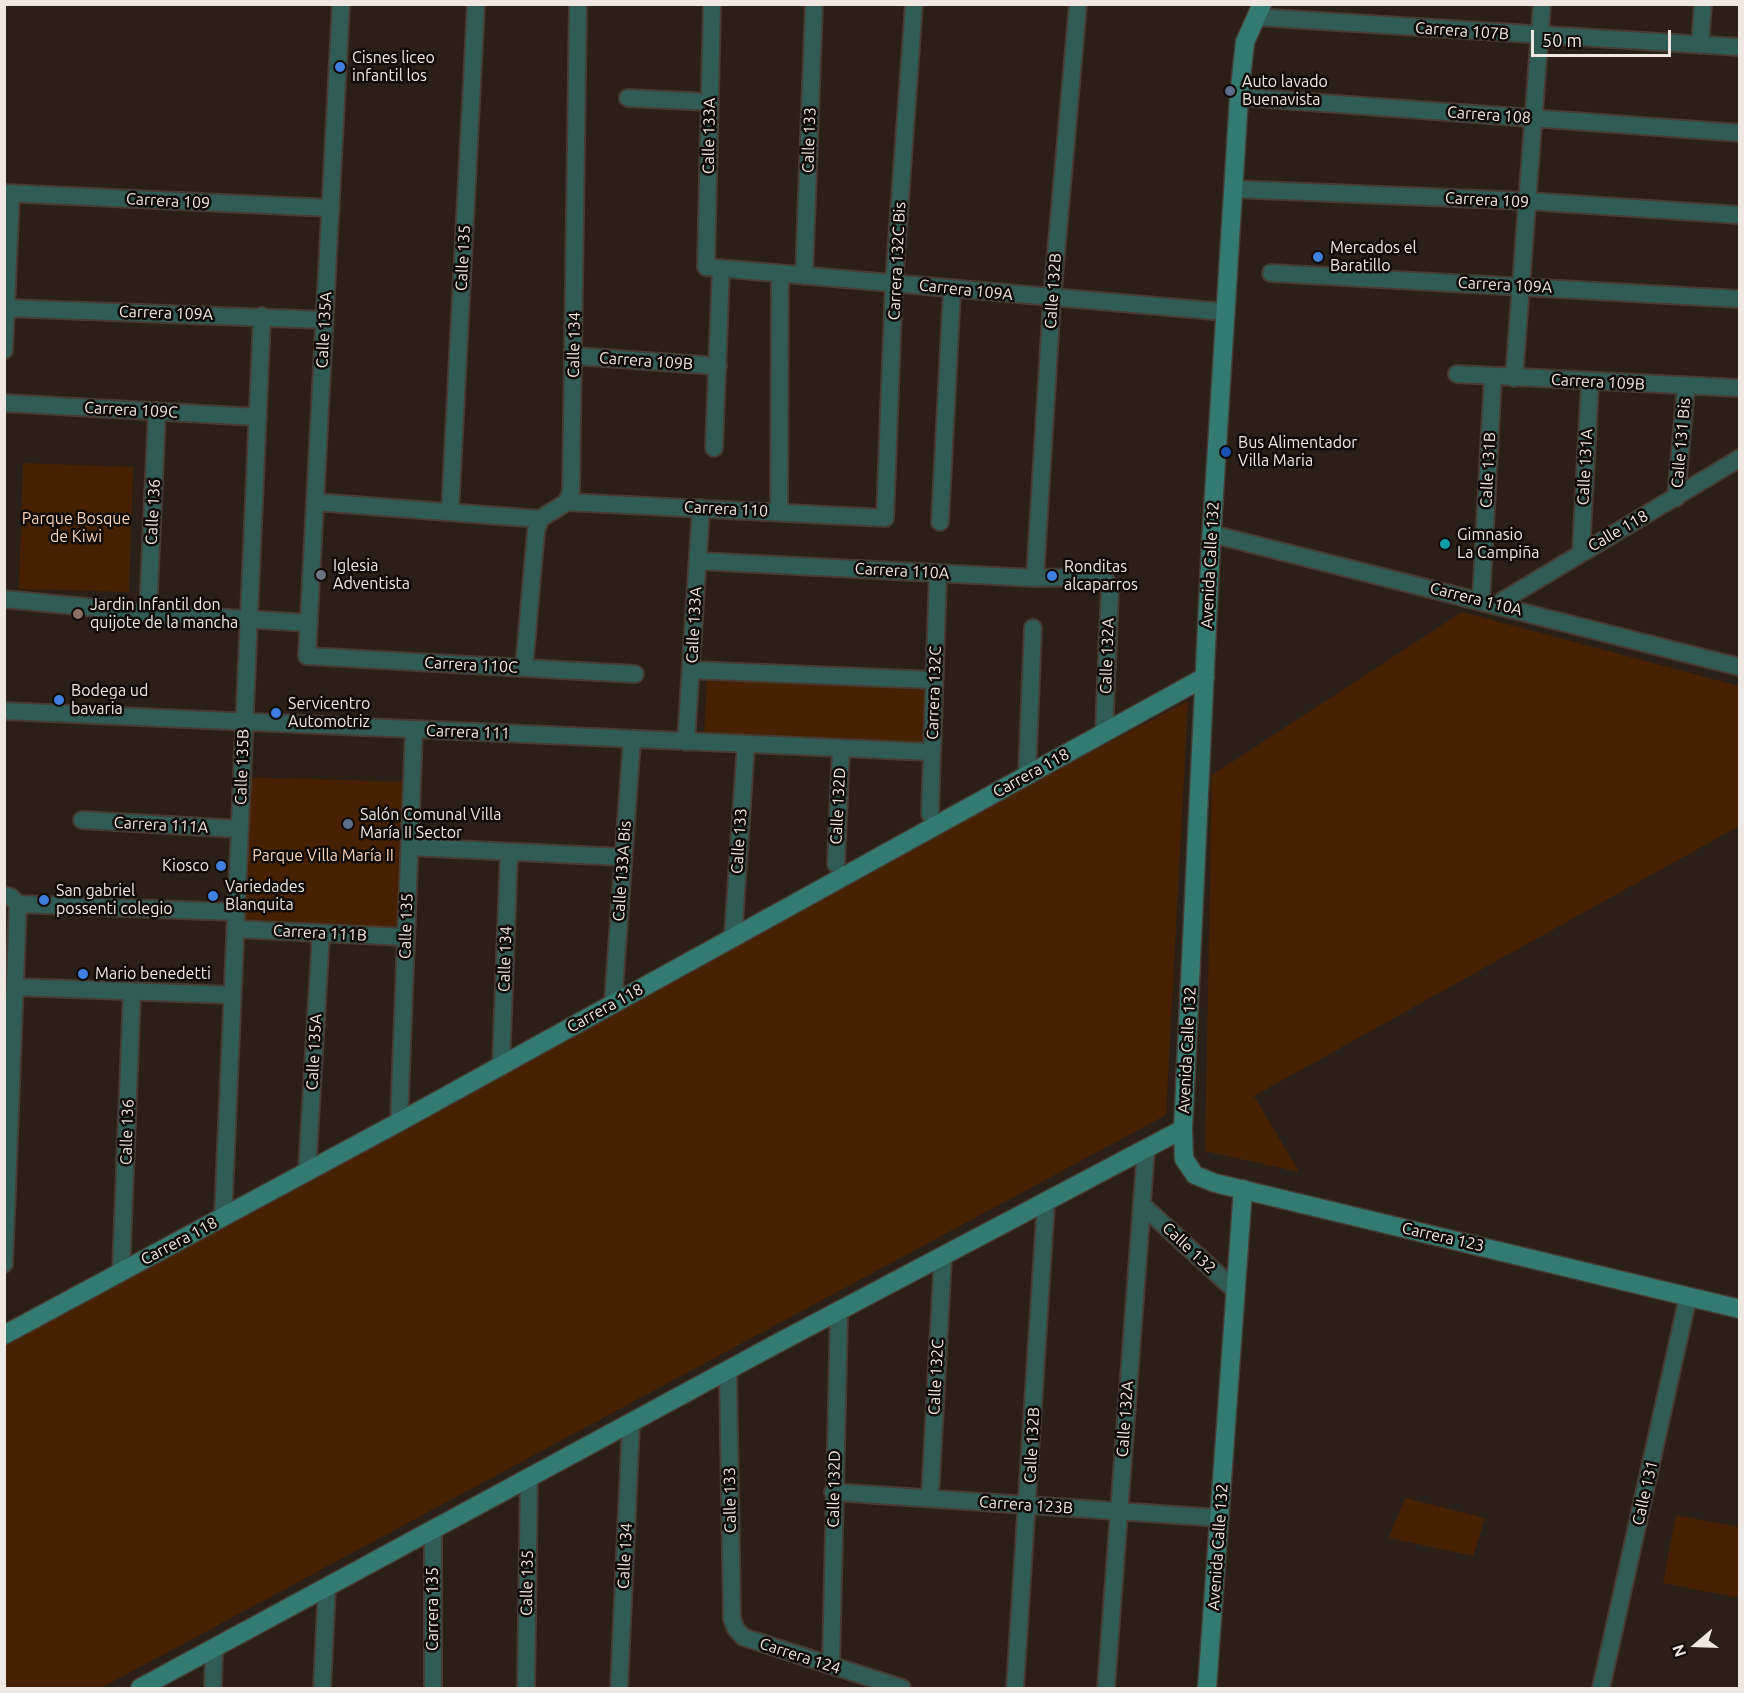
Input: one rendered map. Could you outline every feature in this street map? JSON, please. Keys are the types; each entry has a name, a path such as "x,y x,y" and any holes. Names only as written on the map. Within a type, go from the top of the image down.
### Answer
{"street":[{"name":"Calle 135A","path":"308,656 341,4"},
{"name":"Calle 135","path":"450,512 476,4"},
{"name":"Calle 134","path":"567,502 571,491 575,356 578,4"},
{"name":"Calle 133A","path":"712,4 710,102 718,366 714,448"},
{"name":"Calle 133","path":"804,276 814,4"},
{"name":"Carrera 132C Bis","path":"885,518 894,283 914,4"},
{"name":"Calle 132B","path":"1035,578 1052,299 1078,4"},
{"path":"1514,378 1542,4"},
{"path":"1700,45 1703,4"},
{"name":"Carrera 107B","path":"1259,11 1539,36 1740,47"},
{"name":"Avenida Calle 132","path":"1183,1129 1212,534 1239,97 1245,42 1259,11"},
{"name":"Carrera 108","path":"1239,97 1740,133"},
{"path":"628,98 710,102"},
{"name":"Carrera 109","path":"1233,189 1527,201 1740,215"},
{"name":"Carrera 109","path":"8,193 331,208"},
{"path":"4,350 8,193"},
{"name":"Carrera 109A","path":"714,268 1052,299 1226,312"},
{"name":"Carrera 109A","path":"1270,273 1521,285 1740,299"},
{"path":"779,512 780,274"},
{"path":"940,522 952,290"},
{"name":"Carrera 109A","path":"6,308 325,320"},
{"name":"Calle 135B","path":"223,1217 262,316"},
{"name":"Carrera 109B","path":"575,356 718,366"},
{"name":"Carrera 109B","path":"1457,374 1740,388"},
{"name":"Calle 131B","path":"1480,601 1493,376"},
{"name":"Calle 131A","path":"1581,552 1590,382"},
{"name":"Calle 131 Bis","path":"1676,498 1686,387"},
{"name":"Carrera 109C","path":"4,403 258,417"},
{"name":"Calle 136","path":"148,613 157,411"},
{"name":"Calle 118","path":"1497,604 1740,459"},
{"path":"315,502 540,519 567,502"},
{"name":"Carrera 110","path":"567,502 885,518"},
{"name":"Calle 133A","path":"686,742 701,508"},
{"path":"524,668 536,531 540,519"},
{"name":"Carrera 110A","path":"1212,534 1497,604 1740,668"},
{"name":"Carrera 110A","path":"698,561 1035,578 1099,577 1106,581"},
{"name":"Carrera 132C","path":"930,814 938,573"},
{"name":"Calle 132A","path":"1104,732 1110,589 1106,581"},
{"path":"4,599 148,613 249,617 309,623"},
{"path":"1027,775 1033,628"},
{"name":"Carrera 110C","path":"308,656 635,674"},
{"path":"691,670 934,680"},
{"name":"Carrera 118","path":"4,1335 308,1172 1205,677"},
{"name":"Carrera 111","path":"4,711 932,752"},
{"name":"Calle 135","path":"399,1122 414,730"},
{"name":"Calle 133A Bis","path":"613,1003 632,739"},
{"name":"Calle 133","path":"733,937 746,744"},
{"name":"Calle 132D","path":"836,864 841,748"},
{"name":"Carrera 111A","path":"82,820 239,829"},
{"path":"410,847 623,856"},
{"name":"Calle 134","path":"501,1065 509,852"},
{"path":"4,1264 16,987 11,899"},
{"name":"Carrera 111B","path":"11,899 235,921 321,933 406,937"},
{"name":"Calle 135A","path":"308,1172 321,933"},
{"path":"16,987 232,995"},
{"name":"Calle 136","path":"121,1272 132,991"},
{"path":"140,1689 728,1370 1183,1129"},
{"name":"Carrera 123","path":"1183,1129 1184,1159 1195,1175 1244,1189 1740,1309"},
{"name":"Calle 132A","path":"1106,1689 1146,1149"},
{"name":"Avenida Calle 132","path":"1207,1689 1244,1189"},
{"name":"Calle 132B","path":"1015,1689 1046,1201"},
{"name":"Calle 132","path":"1142,1205 1236,1292"},
{"name":"Calle 132C","path":"930,1498 943,1256"},
{"name":"Calle 131","path":"1601,1689 1688,1297"},
{"name":"Calle 132D","path":"831,1665 833,1492 839,1313"},
{"name":"Calle 133","path":"728,1370 732,1618 736,1629"},
{"name":"Calle 134","path":"619,1689 631,1423"},
{"name":"Calle 135","path":"525,1689 529,1478"},
{"name":"Carrera 123B","path":"833,1492 1220,1518"},
{"name":"Carrera 135","path":"433,1530 433,1689"},
{"path":"322,1689 327,1587"},
{"name":"Carrera 124","path":"736,1629 743,1637 892,1687"},
{"path":"213,1689 214,1648"}],"green space":[{"name":"Parque Bosque de Kiwi","path":"23,463 133,467 129,592 19,589"},
{"path":"1462,612 1739,686 1739,826 1254,1096 1299,1172 1205,1151 1212,775"},
{"path":"707,678 927,688 925,746 704,736"},
{"path":"1188,701 1166,1115 101,1688 5,1688 4,1345 1024,787"},
{"name":"Parque Villa María II","path":"241,777 412,782 406,937 235,929"},
{"path":"1405,1498 1485,1518 1473,1556 1389,1538"},
{"path":"1676,1515 1739,1527 1739,1598 1663,1583"}],"place":[{"name":"Cisnes liceo infantil los","path":"340,67"},
{"name":"Auto lavado Buenavista","path":"1230,91"},
{"name":"Mercados el Baratillo","path":"1318,257"},
{"name":"Bus Alimentador Villa Maria","path":"1226,452"},
{"name":"Gimnasio La Campiña","path":"1445,544"},
{"name":"Iglesia Adventista","path":"321,575"},
{"name":"Ronditas alcaparros","path":"1052,576"},
{"name":"Jardin Infantil don quijote de la mancha","path":"78,614"},
{"name":"Bodega ud bavaria","path":"59,700"},
{"name":"Servicentro Automotriz","path":"276,713"},
{"name":"Salón Comunal Villa María II Sector","path":"348,824"},
{"name":"Kiosco","path":"221,866"},
{"name":"Variedades Blanquita","path":"213,896"},
{"name":"San gabriel possenti colegio","path":"44,900"},
{"name":"Mario benedetti","path":"83,974"}]}
